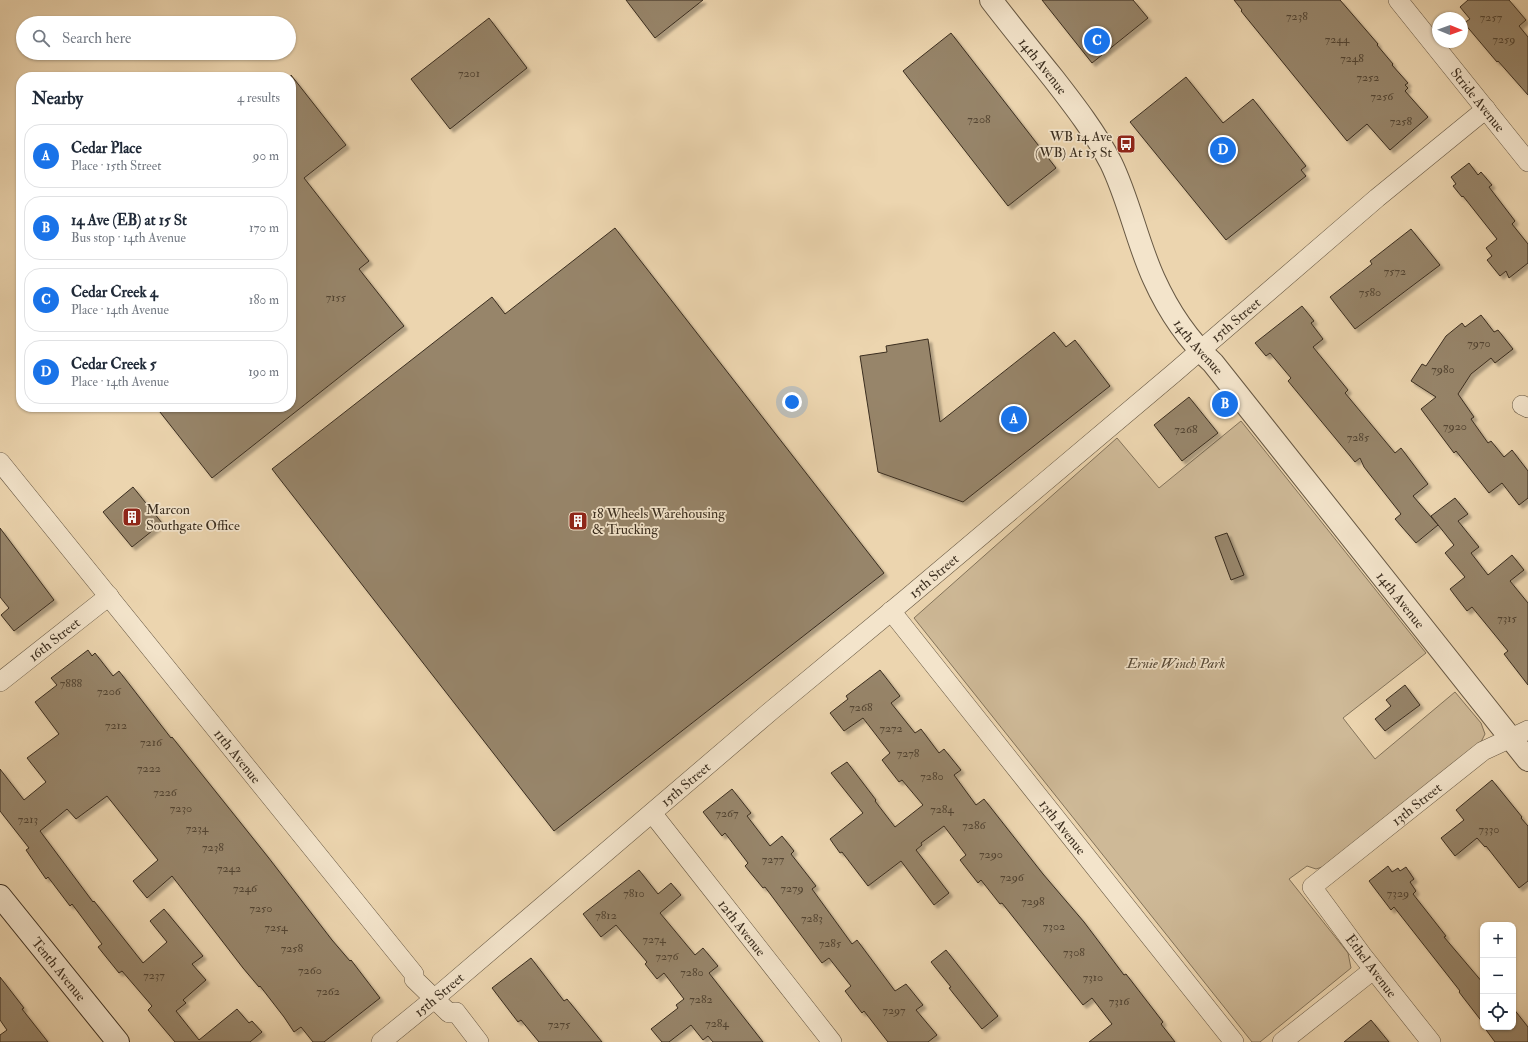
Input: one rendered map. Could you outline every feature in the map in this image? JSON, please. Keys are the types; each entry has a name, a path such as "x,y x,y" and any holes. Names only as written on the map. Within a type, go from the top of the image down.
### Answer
{"street":[{"name":"14th Avenue","path":"990,0 1086,120 1110,162 1125,196 1154,278 1163,297 1199,350 1213,363 1520,735 1528,760"},
{"name":"Stride Avenue","path":"1398,0 1528,162"},
{"name":"15th Street","path":"381,1042 434,999 772,710 1383,194 1486,109"},
{"name":"11th Avenue","path":"0,462 414,974 414,979 449,1013 456,1012 479,1042"},
{"name":"16th Street","path":"0,682 108,596"},
{"name":"13th Avenue","path":"891,611 1234,1042"},
{"name":"13th Street","path":"1312,888 1483,751 1520,735"},
{"name":"12th Avenue","path":"652,813 832,1042"},
{"name":"Ethel Avenue","path":"1312,888 1373,970 1431,1042"},
{"name":"Tenth Avenue","path":"0,896 118,1042"},
{"path":"1282,1042 1373,970"}],"green space":[{"name":"Ernie Winch Park","path":"1241,421 1426,653 1343,718 1375,759 1455,692 1481,723 1485,734 1481,742 1325,866 1316,869 1307,866 1289,879 1348,953 1351,968 1260,1042 1252,1042 914,618 1117,438 1159,488"}],"building":[{"path":"626,0 703,0 655,38"},
{"path":"1042,0 1133,0 1148,18 1092,63"},
{"path":"1234,0 1340,0 1378,44 1377,45 1393,64 1392,65 1408,83 1405,85 1408,88 1405,91 1428,117 1390,150 1367,124 1347,141 1241,11 1242,10"},
{"path":"1468,0 1509,0 1526,20 1519,26 1528,37 1528,95 1468,28 1468,20 1470,19 1468,17 1468,12 1464,12 1460,7"},
{"path":"489,18 527,68 450,129 411,79"},
{"path":"951,33 1056,168 1008,206 903,71"},
{"path":"1186,77 1223,123 1253,99 1306,166 1301,170 1306,176 1226,240 1130,122"},
{"path":"296,81 346,145 304,178 369,261 359,269 404,326 296,412"},
{"path":"1469,163 1478,175 1481,172 1492,185 1489,187 1515,221 1512,224 1528,244 1528,263 1509,278 1506,271 1500,276 1487,260 1492,256 1486,248 1497,239 1463,196 1462,197 1453,186 1456,184 1451,177"},
{"name":"18 Wheels Warehousing & Trucking","path":"615,228 884,573 554,831 272,469 492,297 505,314"},
{"path":"1411,229 1440,265 1355,329 1330,297 1372,264 1370,261"},
{"path":"1302,306 1314,321 1311,323 1323,339 1313,347 1348,390 1345,393 1395,453 1401,448 1428,484 1413,496 1438,525 1416,543 1395,519 1401,514 1364,467 1360,458 1355,462 1288,381 1291,378 1270,353 1266,356 1255,343"},
{"path":"1481,315 1494,332 1498,330 1513,349 1495,363 1491,358 1471,374 1458,394 1474,417 1471,419 1488,443 1491,441 1504,457 1512,450 1528,471 1528,498 1519,505 1502,483 1489,493 1456,451 1454,453 1421,409 1436,397 1411,381 1422,364 1426,366 1446,336 1462,323 1465,327"},
{"path":"1054,332 1066,347 1075,340 1110,386 963,502 878,472 860,356 887,352 886,346 928,339 940,422"},
{"path":"1189,397 1218,433 1182,461 1154,425"},
{"path":"160,412 295,412 212,478"},
{"name":"Marcon Southgate Office","path":"133,487 162,523 132,547 103,512"},
{"path":"1455,498 1468,514 1458,521 1479,547 1471,553 1488,575 1512,555 1524,570 1510,581 1528,603 1528,685 1504,654 1508,651 1472,607 1467,611 1450,589 1465,577 1445,553 1454,545 1431,516"},
{"path":"0,528 54,600 14,631 1,615 9,608 0,597"},
{"path":"1227,533 1244,575 1231,580 1215,537"},
{"path":"88,650 92,656 95,653 113,676 119,671 171,738 172,737 268,857 332,940 350,961 351,960 380,998 324,1042 313,1042 301,1027 294,1032 260,986 259,987 243,968 172,876 147,898 133,881 158,860 107,796 76,819 67,809 40,831 93,902 94,901 143,963 167,942 150,921 164,909 203,956 192,964 206,980 183,1000 186,1003 176,1011 199,1040 237,1009 249,1023 252,1021 262,1032 250,1042 175,1042 148,1010 152,1006 122,971 119,973 98,947 102,944 72,904 70,906 48,877 46,879 26,850 29,848 0,811 0,769 24,800 46,782 27,758 59,734 35,702 57,685 51,678"},
{"path":"880,670 900,696 891,703 915,733 921,729 939,753 944,749 961,770 954,775 976,805 984,799 1043,874 1084,922 1124,975 1126,974 1163,1022 1161,1024 1175,1042 1089,1042 1112,1024 1092,998 1083,1005 1002,903 1000,904 981,880 978,883 960,860 966,855 944,826 921,843 922,845 916,850 949,893 934,905 901,861 868,886 842,852 840,853 830,839 863,813 831,773 847,762 895,827 923,805 902,780 899,782 882,760 890,753 863,718 844,731 830,713 848,699 846,696"},
{"path":"1405,685 1420,705 1385,731 1375,719 1391,706 1386,700"},
{"path":"1492,780 1528,826 1528,881 1519,888 1486,846 1485,847 1477,838 1455,856 1441,838 1464,820 1456,810"},
{"path":"732,789 751,813 747,816 770,846 782,836 794,851 791,854 816,886 812,889 852,944 857,940 895,991 906,984 923,1005 916,1010 937,1035 928,1042 888,1042 864,1011 862,1013 845,991 851,986 829,958 822,963 765,887 763,888 745,866 748,863 725,833 722,836 703,812"},
{"path":"1388,866 1392,872 1398,868 1400,871 1406,867 1414,879 1410,882 1416,891 1413,894 1446,936 1444,937 1480,979 1480,1019 1459,992 1460,991 1394,907 1391,910 1369,881"},
{"path":"639,870 658,894 671,883 681,895 660,913 695,955 703,948 718,966 709,973 763,1042 713,1042 708,1036 703,1040 691,1025 669,1042 662,1042 651,1029 678,1008 676,1005 684,999 664,973 657,979 645,964 647,962 616,925 601,937 583,914"},
{"path":"946,950 998,1016 982,1029 949,988 951,987 931,962"},
{"path":"531,958 564,1001 567,999 602,1042 539,1042 521,1020 518,1022 492,988"},
{"path":"0,977 24,1008 22,1009 48,1042 0,1042 0,1035 7,1030 0,1020"},
{"path":"1516,1012 1528,1027 1528,1042 1495,1042 1486,1030 1516,1030"},
{"path":"1371,1020 1389,1042 1344,1042"}],"place":[{"name":"Cedar Creek 4","path":"1097,41"},
{"name":"WB 14 Ave (WB) At 15 St","path":"1126,144"},
{"name":"Cedar Creek 5","path":"1223,150"},
{"name":"14 Ave (EB) at 15 St","path":"1225,404"},
{"name":"Cedar Place","path":"1014,419"},
{"name":"Marcon Southgate Office","path":"132,517"},
{"name":"18 Wheels Warehousing & Trucking","path":"578,521"}]}
